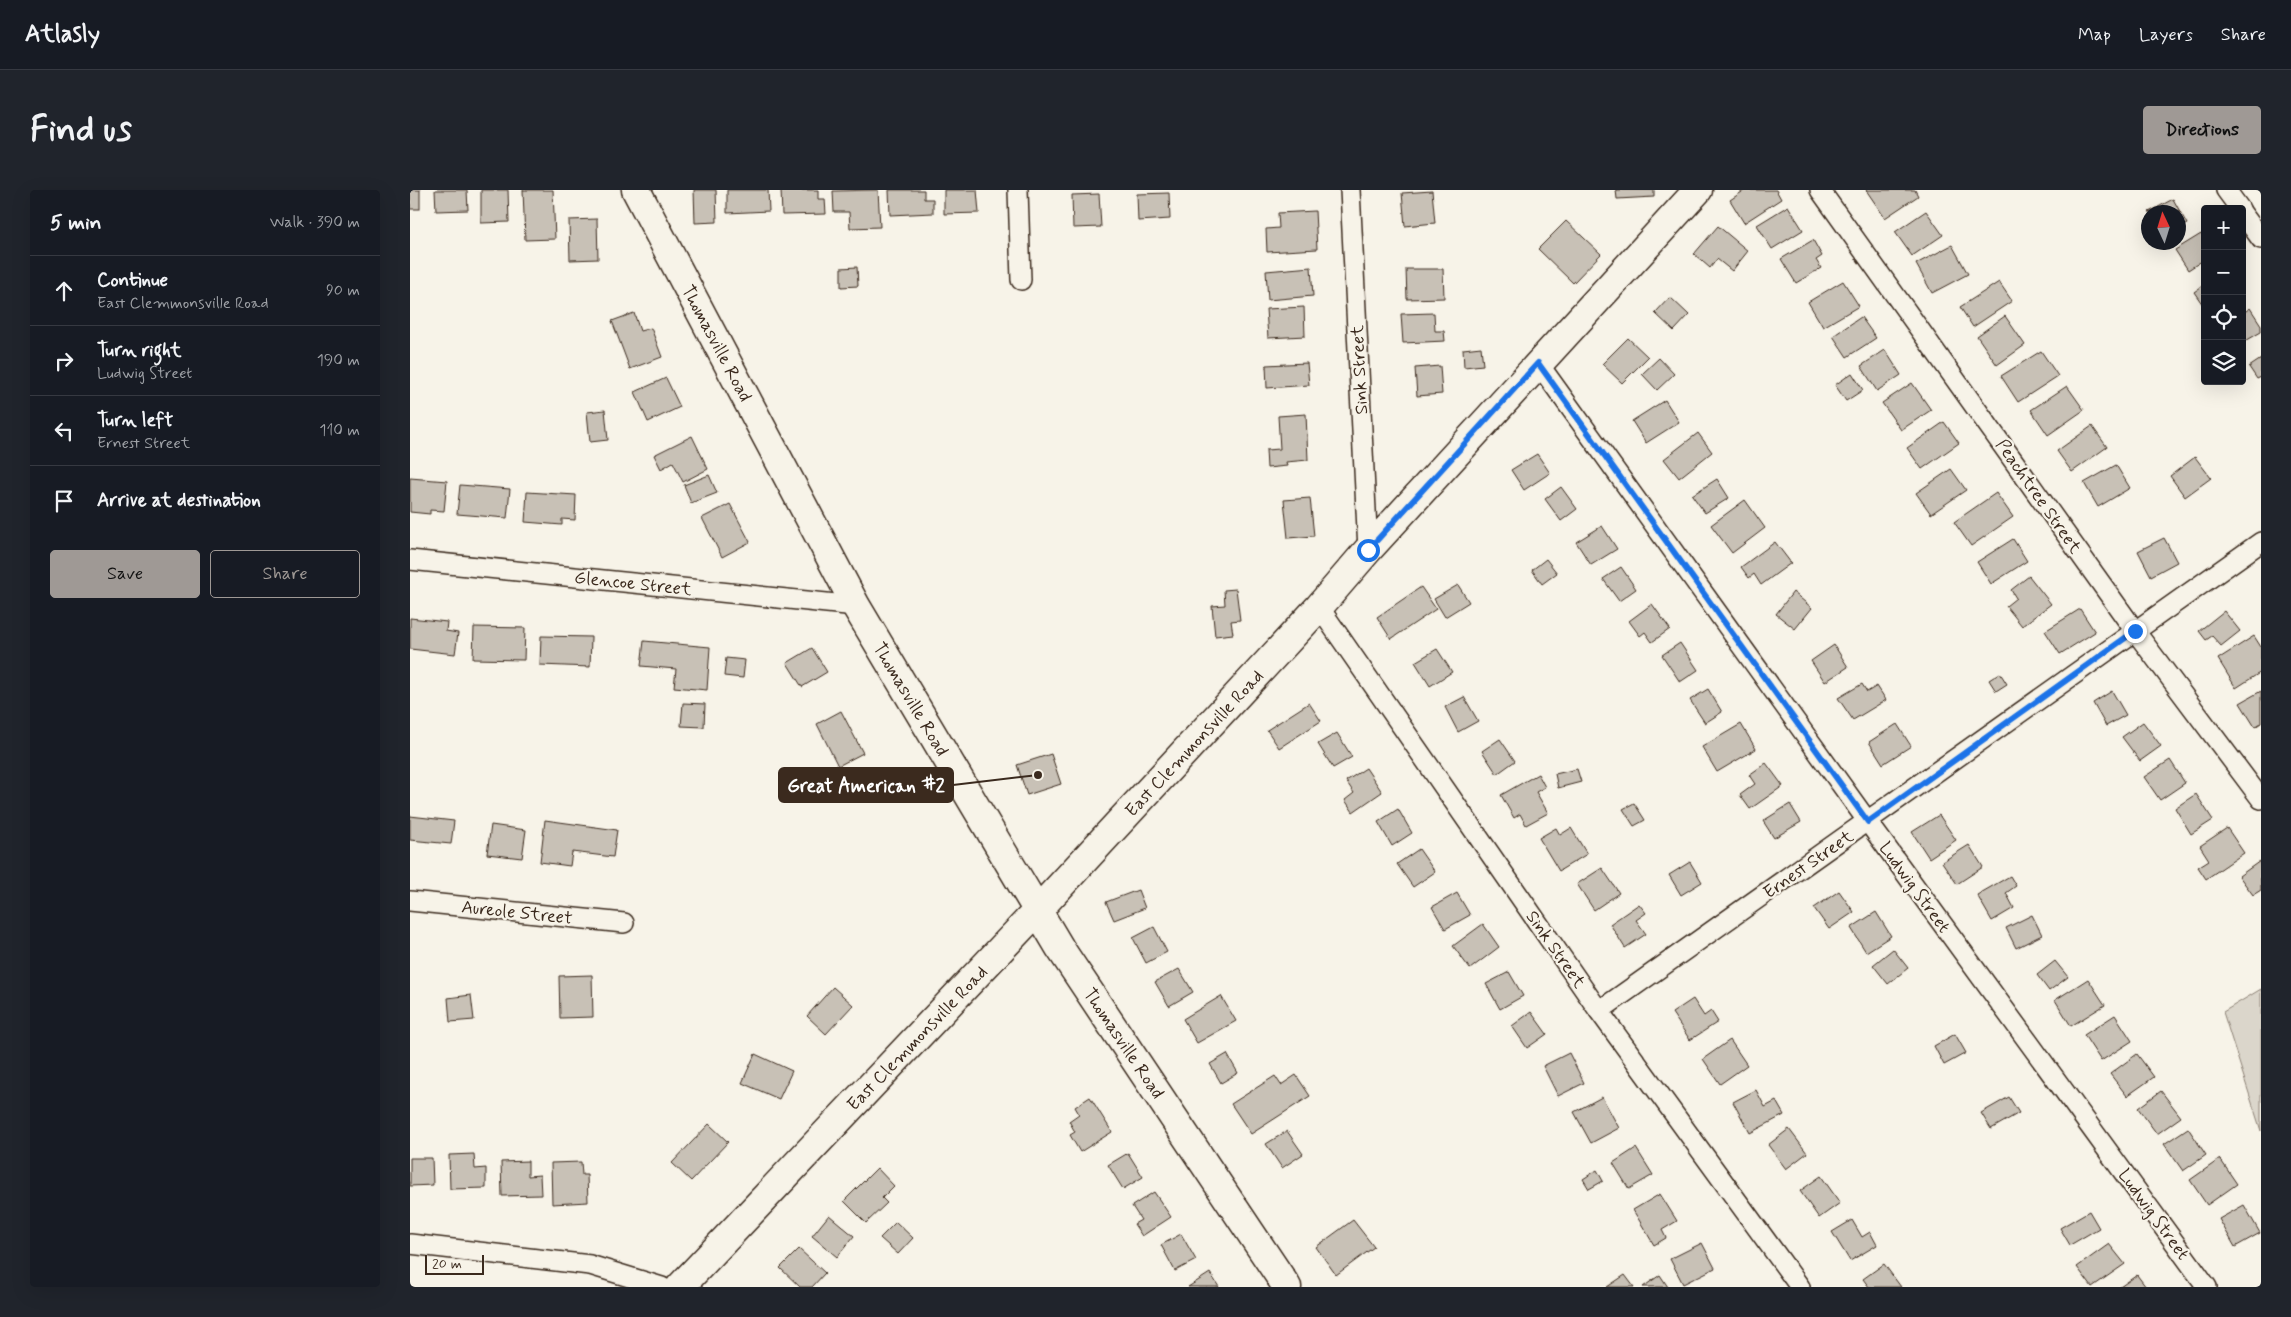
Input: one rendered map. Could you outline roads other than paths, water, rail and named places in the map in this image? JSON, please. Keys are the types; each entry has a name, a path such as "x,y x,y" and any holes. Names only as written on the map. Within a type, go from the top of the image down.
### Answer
{"main road":[{"name":"Thomasville Road","path":"636,190 856,606 1037,912 1287,1287"},
{"name":"East Clemmonsville Road","path":"680,1287 1037,912 1319,608 1368,550 1698,190"}],"street":[{"path":"1018,190 1020,280"},
{"name":"Sink Street","path":"1350,190 1368,550"},
{"name":"Peachtree Street","path":"1820,190 2135,631 2261,798"},
{"path":"2226,190 2237,205"},
{"path":"2246,218 2261,239"},
{"name":"Ludwig Street","path":"1538,363 1868,822 2207,1287"},
{"name":"Ernest Street","path":"1600,1012 2261,542"},
{"name":"Glencoe Street","path":"410,560 856,606"},
{"name":"Sink Street","path":"1319,608 1600,1012 1800,1287"},
{"name":"Aureole Street","path":"410,901 624,923"},
{"path":"410,1244 590,1265 662,1287"}],"place":[{"name":"Great American #2","path":"1038,775"}]}
